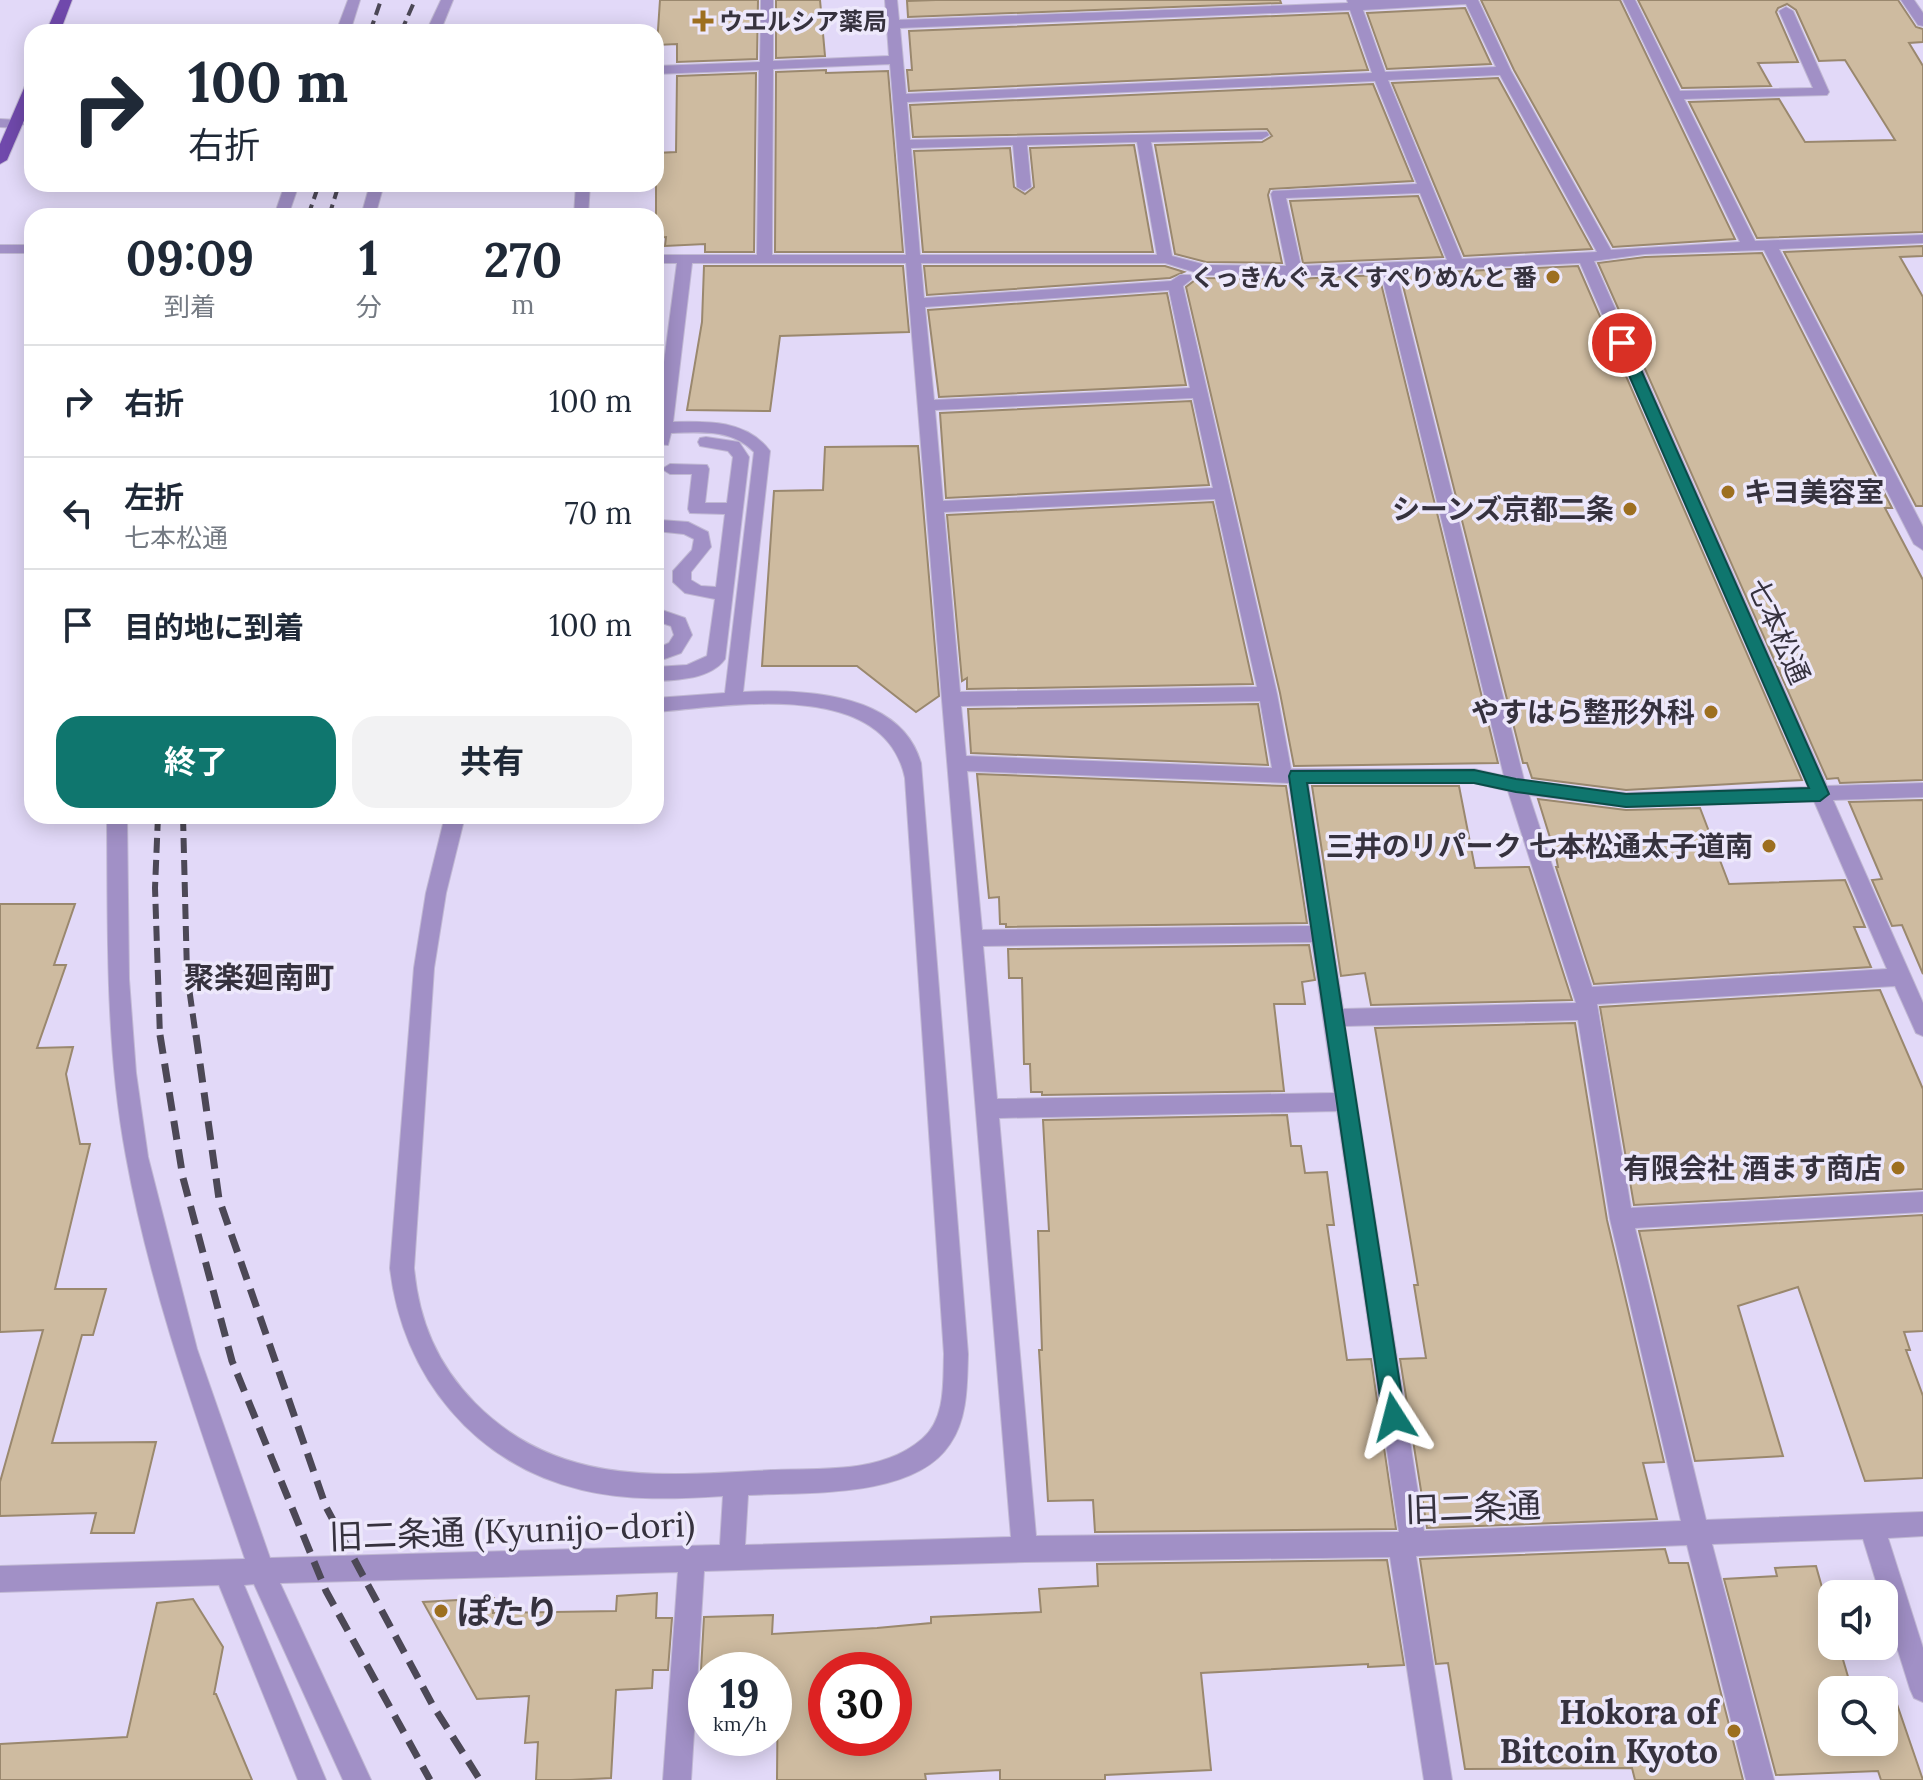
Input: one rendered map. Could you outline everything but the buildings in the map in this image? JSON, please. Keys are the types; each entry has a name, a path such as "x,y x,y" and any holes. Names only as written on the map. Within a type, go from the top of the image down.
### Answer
{"main road":[{"path":"56,24 66,0"},
{"path":"0,160 24,106"}],"street":[{"path":"346,24 354,0"},
{"path":"436,24 447,0"},
{"path":"764,261 767,0"},
{"path":"891,0 1025,1549"},
{"path":"894,24 1230,13 1354,2 1472,0 1504,71 1606,255"},
{"path":"1629,0 1750,247"},
{"path":"1907,0 1923,22"},
{"path":"1354,2 1381,79 1456,263"},
{"path":"1677,95 1822,92 1786,11"},
{"path":"664,70 897,60"},
{"path":"900,98 1381,79 1504,71"},
{"path":"0,123 17,124"},
{"path":"904,144 1262,135"},
{"path":"1143,138 1165,259"},
{"path":"1020,141 1024,187"},
{"path":"1295,271 1278,194 1428,188"},
{"path":"664,260 1165,259 1204,270 1295,271 1585,258 1645,250 1923,239"},
{"path":"1770,246 1923,544"},
{"path":"0,249 24,249"},
{"name":"七本松通","path":"1585,258 1923,1027"},
{"path":"664,401 685,261"},
{"path":"1387,267 1516,786 1586,1004 1621,1219 1760,1780"},
{"path":"918,303 1175,285 1204,270"},
{"path":"1175,285 1197,393 1290,776 1321,934 1347,1102 1438,1780"},
{"path":"926,405 1197,393"},
{"path":"664,434 721,429 743,434 756,442 762,451 733,701"},
{"path":"664,435 722,442 733,446 741,457 716,659 687,672 664,673"},
{"path":"670,469 701,469 696,509 734,508"},
{"path":"935,507 1222,493"},
{"path":"664,526 688,528 702,536 704,545 700,553 682,571 682,582 688,589 702,593 724,593"},
{"path":"664,617 679,622 683,635 675,648 664,653"},
{"path":"683,635 719,634"},
{"path":"952,699 1268,694"},
{"path":"453,824 436,893 422,984 402,1268 404,1300 432,1372 488,1433 521,1457 557,1471 608,1484 653,1488 872,1476 906,1465 927,1451 947,1430 955,1401 956,1354 915,778 909,754 886,727 848,706 799,699 664,705"},
{"path":"957,763 1290,776 1474,776 1516,786 1626,800 1923,790"},
{"path":"117,824 119,979 125,1073 137,1157 185,1349 262,1572 357,1780"},
{"path":"973,938 1321,934"},
{"path":"1334,1018 1586,1004 1901,977"},
{"path":"987,1109 1347,1102"},
{"path":"1621,1219 1923,1202"},
{"path":"732,1558 736,1484"},
{"name":"旧二条通","path":"1025,1549 1407,1544 1923,1524"},
{"path":"1872,1527 1923,1689"},
{"name":"旧二条通 (Kyunijo-dori)","path":"0,1579 1025,1549"},
{"path":"677,1780 692,1558"},
{"path":"226,1572 312,1780"}],"railway":[{"path":"373,24 381,0"},
{"path":"404,24 415,0"},
{"path":"311,208 316,192"},
{"path":"332,208 336,192"},
{"path":"158,824 155,888 160,1037"},
{"path":"183,824 187,974 196,1037"},
{"path":"160,1035 183,1178 232,1361 326,1591 430,1780"},
{"path":"196,1035 219,1199 326,1507 432,1704 480,1780"}],"place":[{"name":"ウエルシア薬局","path":"703,21"},
{"name":"くっきんぐ えくすぺりめんと 番","path":"1553,277"},
{"name":"キヨ美容室","path":"1728,492"},
{"name":"シーンズ京都二条","path":"1630,509"},
{"name":"やすはら整形外科","path":"1711,712"},
{"name":"三井のリパーク 七本松通太子道南","path":"1769,846"},
{"name":"有限会社 酒ます商店","path":"1898,1168"},
{"name":"ぽたり","path":"441,1611"},
{"name":"Hokora of Bitcoin Kyoto","path":"1734,1731"}],"district":[{"name":"聚楽廻南町","path":"259,977"}],"route":[{"path":"1394,1417 1297,776 1474,776 1516,786 1626,800 1820,794 1622,343"}]}
